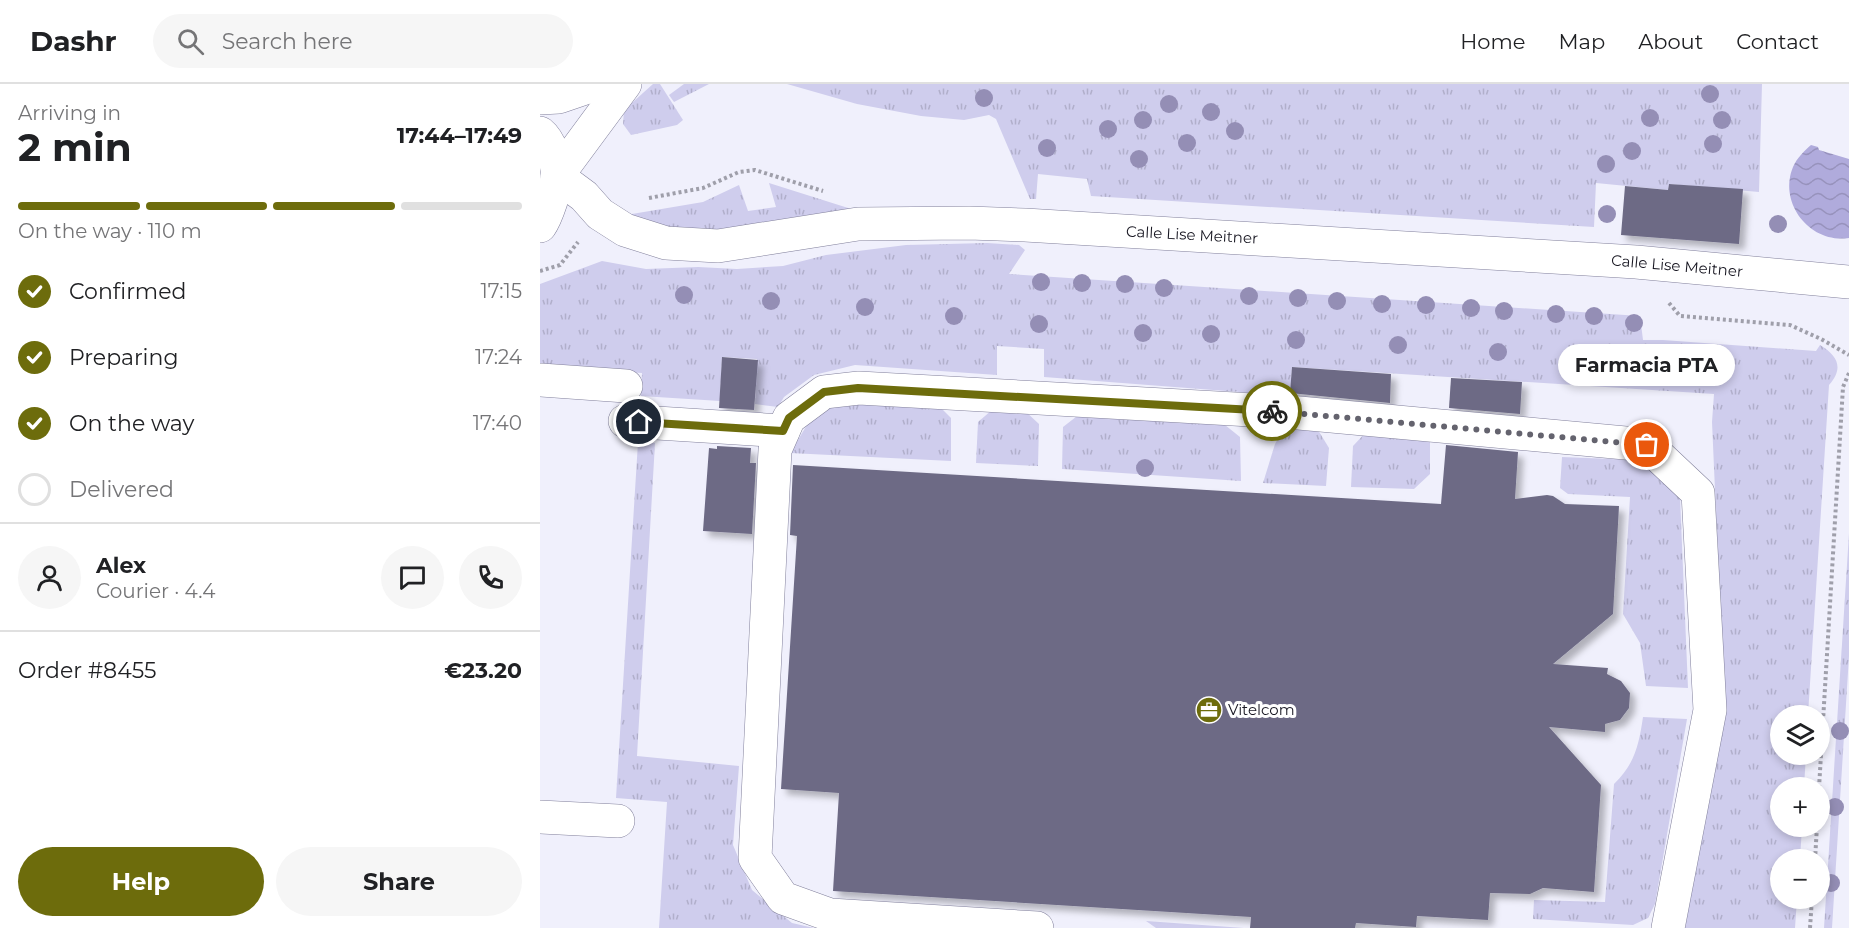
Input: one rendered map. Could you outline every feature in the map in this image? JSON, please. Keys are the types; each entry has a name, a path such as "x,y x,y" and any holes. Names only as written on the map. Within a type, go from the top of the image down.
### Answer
{"street":[{"path":"540,98 559,97 597,84"},
{"path":"540,226 546,218 557,176 625,84"},
{"path":"540,133 545,137 551,152 557,176"},
{"name":"Calle Lise Meitner","path":"557,176 584,196 600,214 625,230 666,243 718,246 858,224 969,223 1636,262 1849,282"},
{"path":"542,381 627,386"},
{"path":"1037,928 830,915 783,898 755,858 775,450 789,418 824,392 858,388 1288,412 1647,445 1698,494 1710,710 1668,928"},
{"path":"625,421 783,431"},
{"path":"540,817 618,821"}],"path":[{"path":"1820,777 1843,387 1849,373"},
{"path":"1810,928 1811,909"}],"green space":[{"path":"653,84 660,84 683,120 677,125 631,135 623,124 624,110"},
{"path":"684,84 709,84 674,102 669,95"},
{"path":"787,84 1762,84 1759,192 1669,184 1668,190 1596,183 1594,227 1091,196 1087,179 1038,174 1036,199 1030,199 996,119 989,115 964,120 921,116 857,104"},
{"path":"769,183 864,213 902,207 904,212 678,233 626,215 703,202 739,185 748,211 776,207"},
{"path":"987,243 1019,245 1025,250 1009,274 1640,316 1643,340 1816,351 1820,345 1826,349 1835,358 1837,368 1834,379 1829,385 1809,705 1770,705 1770,765 1805,765 1805,777 1770,777 1770,837 1801,837 1801,849 1770,849 1770,909 1796,909 1795,928 1685,928 1724,694 1712,422 1714,394 1292,367 1290,396 1044,377 1044,349 997,346 997,375 855,365 814,375 784,397 778,407 755,404 757,359 722,357 720,401 641,396 642,373 540,367 540,284 602,261 646,269 698,267 737,269 783,266 826,255 906,245"},
{"path":"843,401 940,407 951,418 951,461 790,453 813,415"},
{"path":"992,410 1024,410 1039,424 1038,466 976,463 978,422"},
{"path":"1081,413 1220,421 1240,437 1241,481 1062,469 1063,427"},
{"path":"1284,428 1318,430 1329,448 1326,486 1263,483 1275,444"},
{"path":"1367,431 1430,441 1430,474 1414,489 1351,487 1353,446"},
{"path":"638,442 655,443 637,756 739,766 733,845 752,890 792,923 814,928 659,928 667,802 616,798"},
{"path":"1562,457 1637,460 1661,474 1680,497 1688,688 1646,686 1640,643 1623,614 1630,497 1568,494 1560,488"},
{"path":"1849,533 1849,656 1832,928 1824,928 1825,909 1830,909 1830,833"},
{"path":"1643,717 1687,719 1655,904 1648,918 1633,925 1533,919 1534,900 1605,902 1614,784 1627,769 1635,753"},
{"path":"1146,921 1244,928 1156,928"}],"water":[{"path":"1811,145 1818,147 1819,150 1849,159 1849,238 1835,238 1810,228 1794,207 1790,194 1793,167"}],"building":[{"path":"1669,184 1743,189 1739,244 1621,235 1625,186 1668,190"},
{"path":"722,357 758,360 754,410 719,408"},
{"path":"1292,367 1391,374 1390,403 1290,393"},
{"path":"1451,378 1522,382 1520,414 1449,408"},
{"path":"1446,445 1518,452 1515,499 1547,495 1565,504 1619,506 1613,614 1553,664 1608,668 1607,674 1621,681 1630,693 1629,708 1620,720 1605,724 1605,732 1549,727 1601,785 1594,892 1543,888 1530,894 1490,893 1488,920 1417,916 1416,927 1356,923 1355,928 1250,928 1251,917 833,891 839,793 781,789 797,536 790,535 793,465 1441,504"},
{"path":"717,446 751,448 750,463 756,463 752,534 703,531 709,448 717,449"}],"way so far":[{"path":"1272,411 1647,445"}],"place":[{"name":"Farmacia PTA","path":"1647,445"},
{"name":"Vitelcom","path":"1209,710"}],"route":[{"path":"639,422 783,431 789,418 824,392 858,388 1272,411"}]}
